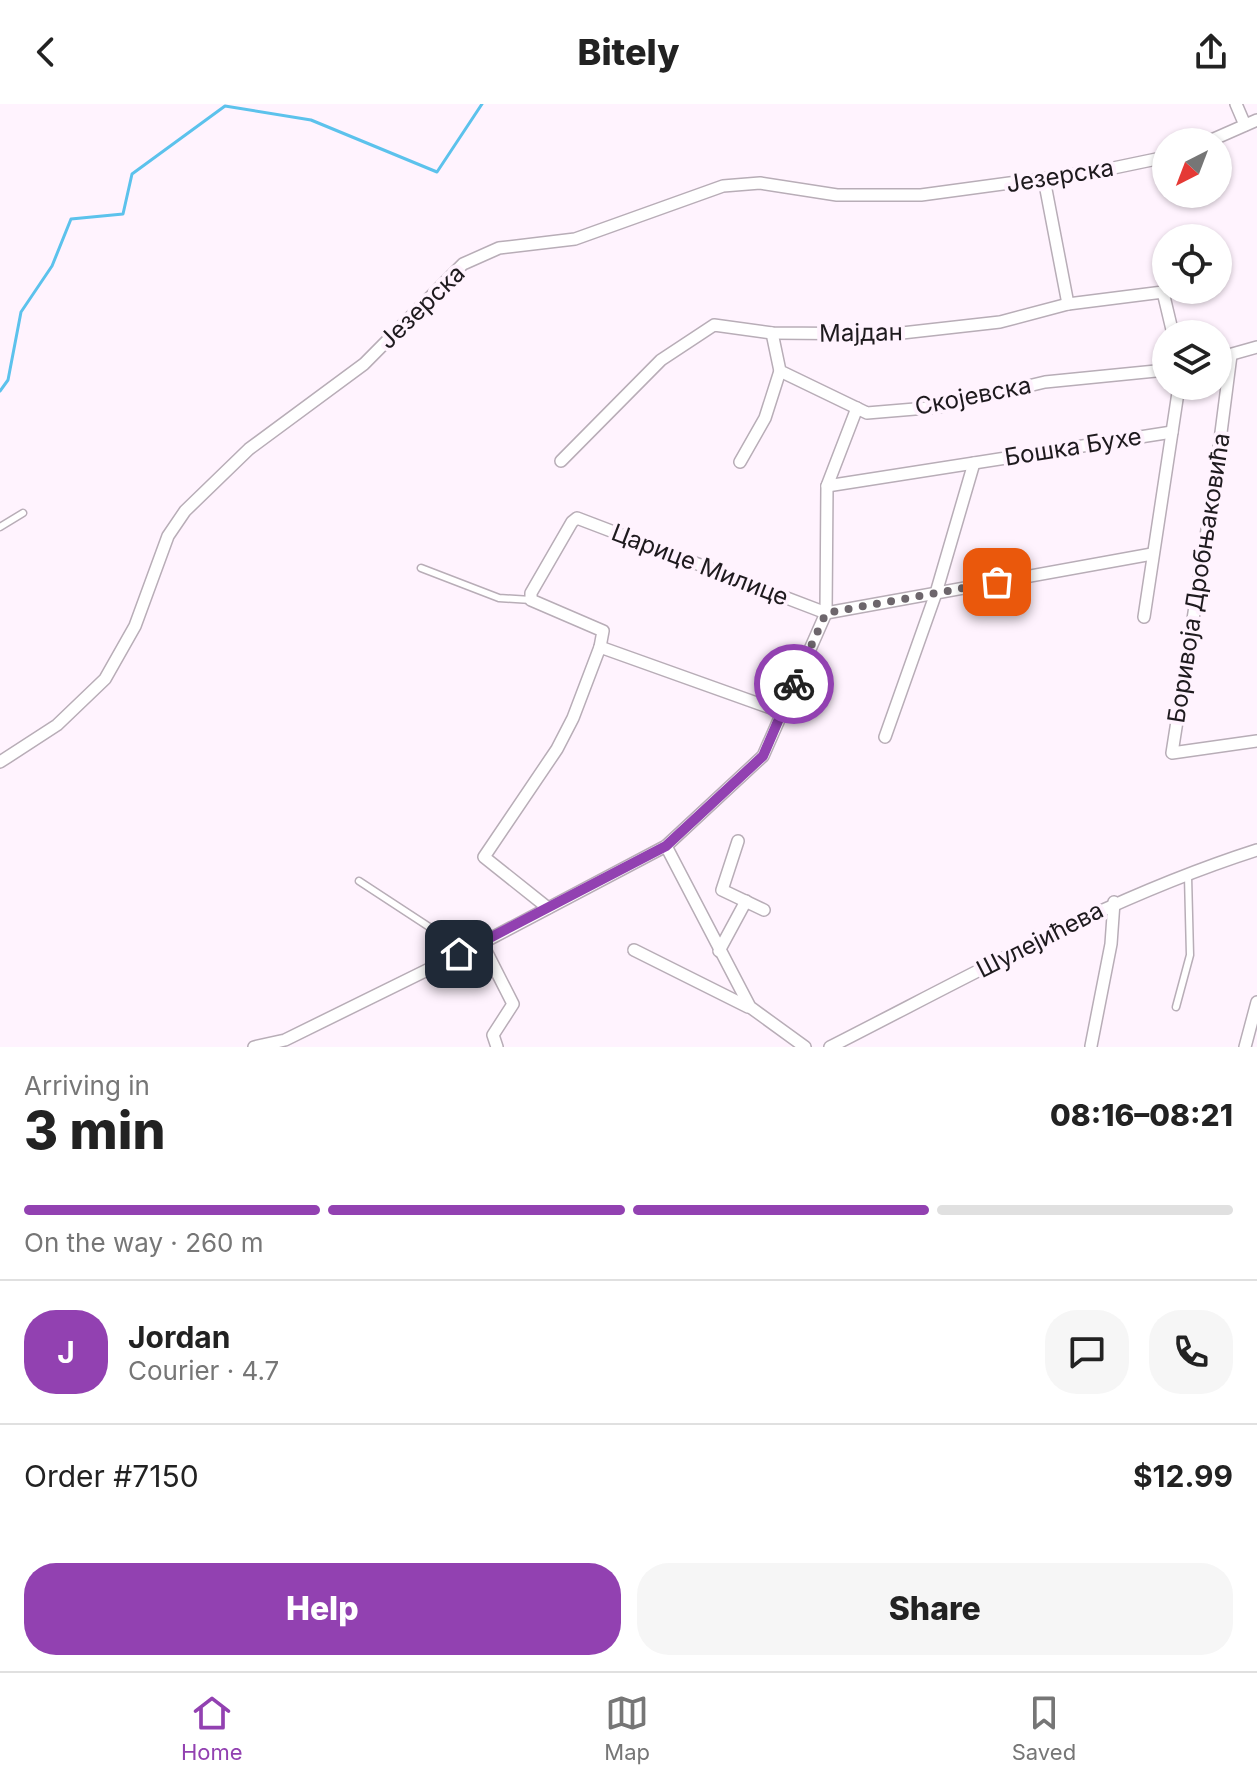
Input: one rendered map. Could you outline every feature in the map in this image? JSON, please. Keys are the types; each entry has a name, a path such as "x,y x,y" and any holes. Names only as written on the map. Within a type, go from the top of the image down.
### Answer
{"street":[{"path":"1236,104 1245,125"},
{"path":"1232,131 1257,120"},
{"name":"Језерска","path":"0,762 57,725 105,679 135,626 168,536 185,511 249,449 364,364 463,264 499,248 575,239 723,186 760,183 837,195 921,195 1044,179 1152,160"},
{"path":"1044,179 1068,304"},
{"name":"Мајдан","path":"563,460 661,360 691,337 714,325 772,333 893,334 1000,322 1068,304 1163,292 1170,320"},
{"path":"740,462 770,406 780,371 772,333"},
{"path":"1232,355 1257,347"},
{"name":"Скојевска","path":"780,371 867,413 939,407 1045,382 1152,371"},
{"path":"1144,617 1177,400"},
{"name":"Боривоја Дробњаковића","path":"1225,400 1172,753 1257,741"},
{"path":"254,1047 285,1040 482,943 666,846 763,756 826,613 827,486 857,408"},
{"name":"Бошка Бухе","path":"827,486 1172,432"},
{"name":"Бошка Бухе","path":"885,737 936,593 974,463"},
{"name":"Царице Милице","path":"531,600 531,593 577,518 826,613"},
{"path":"826,613 1152,554"},
{"path":"531,600 603,631 573,718 557,749 484,857 548,908"},
{"path":"600,647 782,712"},
{"path":"738,841 722,890 764,910"},
{"path":"666,846 750,1007"},
{"name":"Шулејићева","path":"830,1047 1114,902 1188,872 1257,850"},
{"path":"719,951 746,901"},
{"path":"1091,1046 1111,944 1114,902"},
{"path":"482,943 513,1004 493,1035 497,1047"},
{"path":"634,950 750,1007 805,1047"},
{"path":"1245,1047 1257,1002"}],"lane":[{"path":"0,527 23,513"},
{"path":"421,568 499,598 531,600"},
{"path":"1176,1007 1190,955 1188,872"},
{"path":"359,881 443,936 459,954"}],"waterway":[{"path":"0,391 8,380 21,312 52,266 71,219 123,214 132,174 225,106 311,120 437,172 482,104"}],"way so far":[{"path":"794,684 826,613 997,582"}],"route":[{"path":"459,954 666,846 763,756 794,684"}]}
